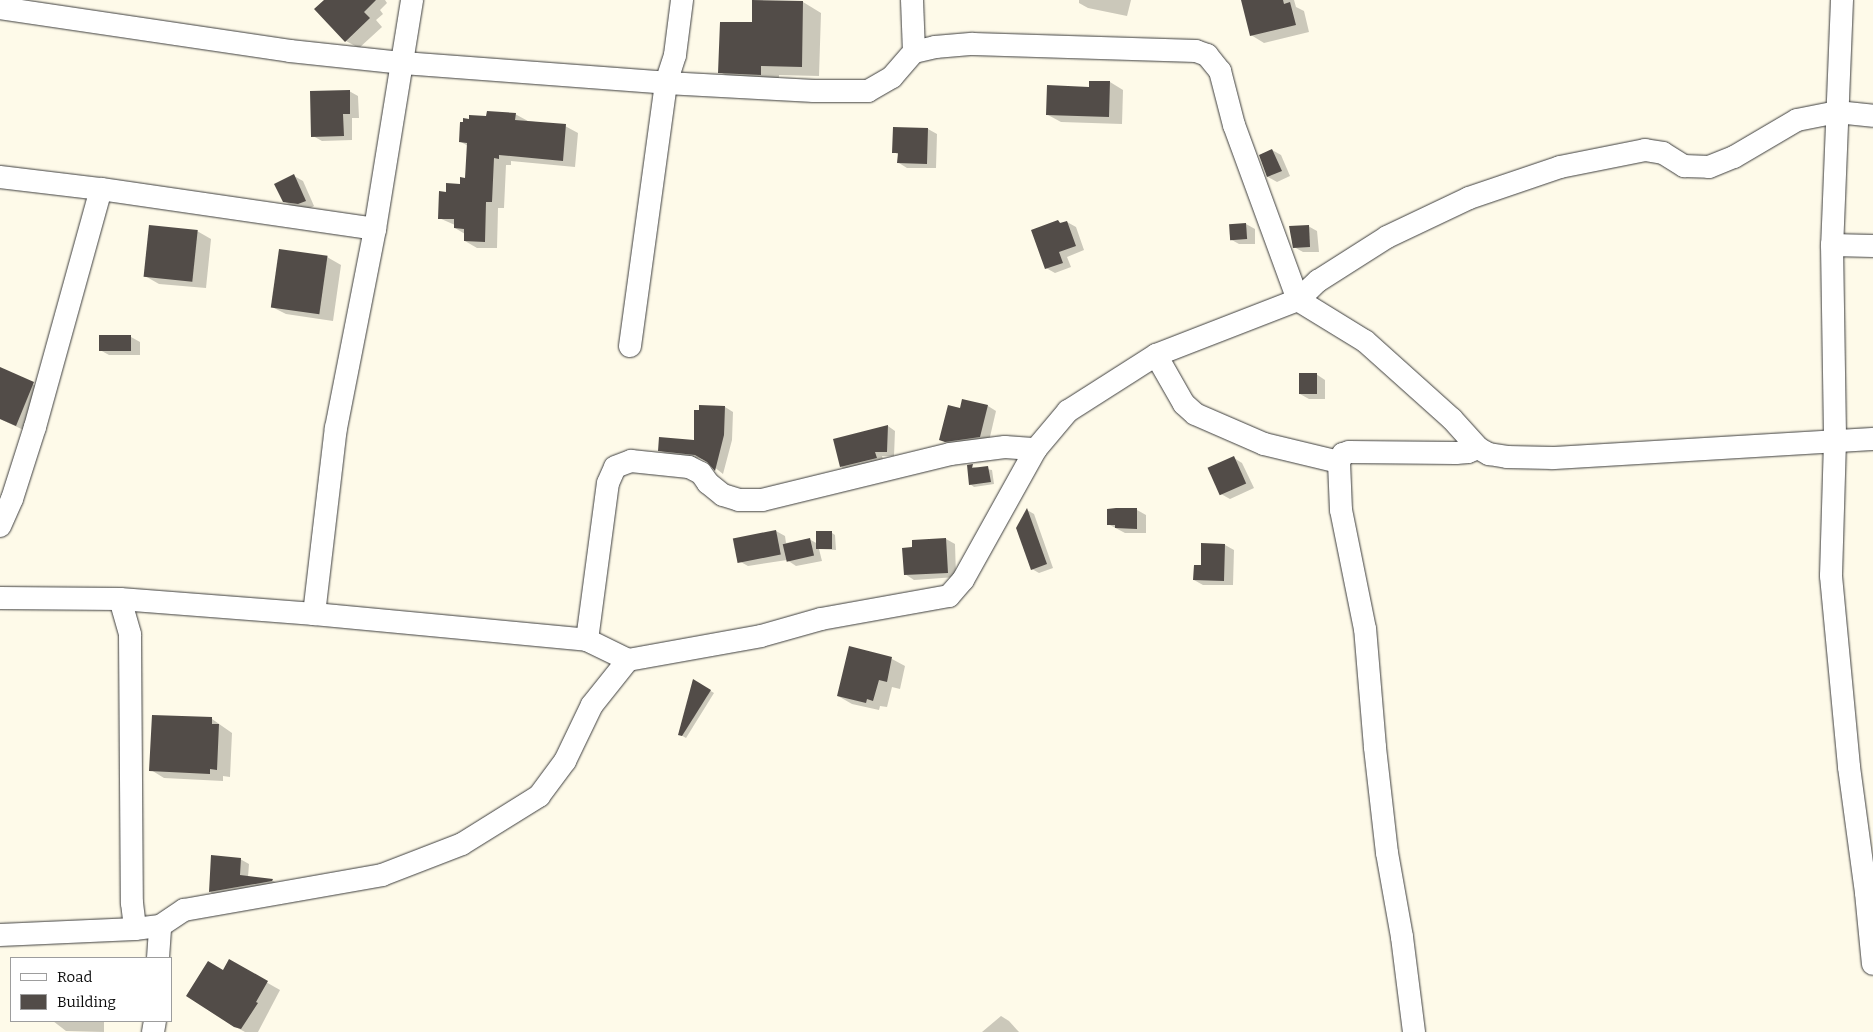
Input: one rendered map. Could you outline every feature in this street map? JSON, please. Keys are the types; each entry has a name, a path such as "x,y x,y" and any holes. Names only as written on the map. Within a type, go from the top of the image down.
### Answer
{"street":[{"path":"314,614 336,428 375,230 412,0"},
{"path":"630,346 666,84 676,55 682,0"},
{"path":"912,0 914,52"},
{"path":"1842,0 1832,245 1834,441 1831,576 1849,767 1866,893 1873,964"},
{"path":"0,8 290,51 403,63 666,84 814,91 868,91 892,78 914,52 935,47 973,44 1196,51 1207,55 1220,72 1234,125 1298,300 1365,341 1452,419 1478,448 1489,454 1507,457 1552,458 1873,439"},
{"path":"0,598 120,600 314,614 587,640 628,660 761,636 821,619 949,596 963,580 1036,449 1068,411 1156,355 1298,300 1318,282 1387,237 1468,198 1560,166 1645,150 1663,154 1684,166 1709,167 1734,157 1797,120 1837,112 1873,116"},
{"path":"0,177 101,189 375,230"},
{"path":"0,526 12,499 36,427 101,189"},
{"path":"1832,245 1873,246"},
{"path":"1156,355 1184,404 1195,414 1264,444 1339,462"},
{"path":"587,640 608,483 615,467 631,461 690,467 701,473 708,483 723,495 739,500 762,500 950,454 1005,447 1036,449"},
{"path":"1414,1032 1402,936 1387,853 1375,747 1365,630 1341,510 1339,462 1343,454 1348,452 1456,453 1468,452 1478,448"},
{"path":"120,600 130,635 132,903 135,929"},
{"path":"0,936 160,926 184,910 382,875 462,844 539,796 565,761 592,705 628,660"},
{"path":"158,957 160,926"}],"building":[{"path":"324,0 376,0 364,12 370,18 345,42 314,9"},
{"path":"752,0 803,1 802,67 761,66 761,75 718,73 720,22 752,22"},
{"path":"1241,0 1283,0 1284,4 1290,2 1296,25 1250,36"},
{"path":"1089,81 1110,81 1109,117 1046,115 1047,85 1089,87"},
{"path":"350,90 350,114 343,114 344,136 311,137 310,91"},
{"path":"487,111 516,113 515,120 566,124 563,161 499,155 499,159 494,158 492,202 486,202 485,242 464,241 464,229 454,228 454,219 438,219 439,191 446,192 446,183 460,184 460,177 465,178 467,143 459,142 460,122 463,122 463,118 469,119 469,115 486,116"},
{"path":"893,127 928,128 927,164 897,163 898,153 892,153"},
{"path":"1272,149 1282,171 1267,177 1259,155"},
{"path":"294,174 306,201 298,204 283,202 274,184"},
{"path":"1058,220 1060,223 1067,221 1076,246 1059,252 1063,263 1045,269 1031,230"},
{"path":"1246,223 1247,239 1230,240 1229,224"},
{"path":"149,225 198,230 192,282 144,277"},
{"path":"1309,225 1310,247 1293,248 1289,226"},
{"path":"279,249 328,256 319,314 271,307"},
{"path":"99,335 131,335 131,351 99,351"},
{"path":"0,367 34,382 16,426 0,419"},
{"path":"1299,373 1317,373 1317,394 1299,394"},
{"path":"962,399 988,405 980,437 945,442 939,440 948,405 960,408"},
{"path":"699,405 725,406 724,435 715,471 707,462 695,455 658,451 659,437 694,440 694,410 699,410"},
{"path":"888,425 887,452 875,452 877,458 840,467 833,439"},
{"path":"1234,456 1246,483 1220,495 1208,468"},
{"path":"973,464 972,468 988,466 991,482 969,485 967,465"},
{"path":"1027,508 1047,564 1031,570 1016,528"},
{"path":"1137,508 1137,529 1115,528 1115,525 1107,525 1107,509"},
{"path":"776,530 781,555 738,563 733,538"},
{"path":"816,531 832,531 832,549 816,549"},
{"path":"810,538 814,556 787,562 783,544"},
{"path":"946,538 948,573 904,575 902,548 912,547 912,540"},
{"path":"1201,543 1225,544 1224,581 1193,580 1194,565 1201,565"},
{"path":"849,646 892,657 887,682 879,680 873,701 867,699 866,703 837,696"},
{"path":"693,679 711,690 682,736 678,735"},
{"path":"152,715 212,717 212,724 219,724 217,770 210,769 210,774 149,771"},
{"path":"211,855 241,858 240,875 273,879 272,881 209,892"},
{"path":"229,959 268,981 256,1002 258,1003 241,1029 234,1027 186,996 208,961 223,970"}]}
